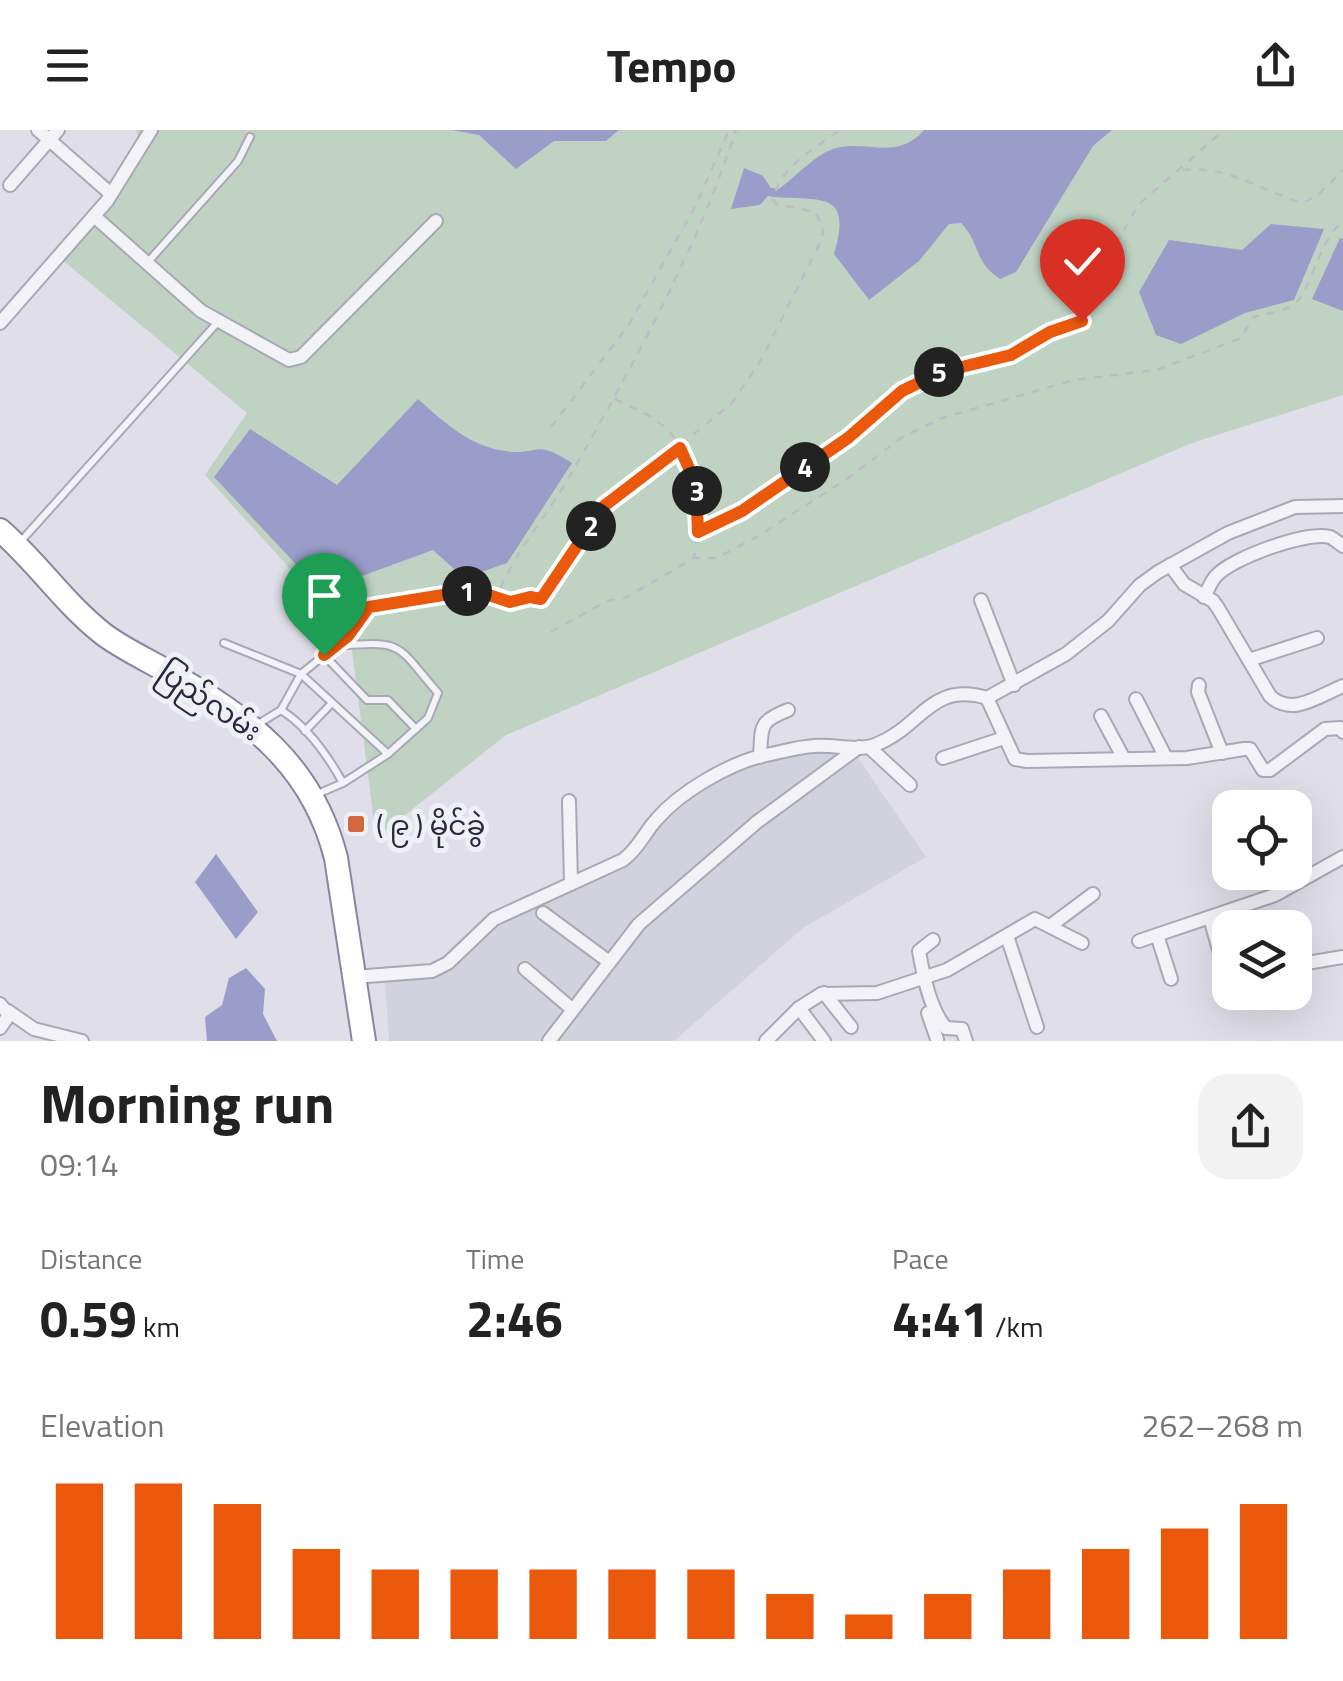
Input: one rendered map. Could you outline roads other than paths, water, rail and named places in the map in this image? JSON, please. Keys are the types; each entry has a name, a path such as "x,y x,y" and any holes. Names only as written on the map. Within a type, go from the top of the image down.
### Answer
{"highway":[{"name":"ပြည်လမ်း","path":"9,537 70,605 105,636 254,726 282,754 312,796 336,858 364,1041"}],"street":[{"path":"38,130 55,135 111,194"},
{"path":"0,323 94,216 152,130"},
{"path":"10,185 55,135"},
{"path":"94,216 202,311 289,360 296,360 436,222"},
{"path":"549,1041 639,924 742,834 864,747 903,729 939,698 969,692 988,698 1066,654 1108,620 1140,586 1228,533 1295,507 1343,506"},
{"path":"1204,597 1224,569 1282,542 1332,538 1343,546"},
{"path":"1170,565 1184,584 1218,608 1270,696 1280,705 1288,708 1343,686"},
{"path":"981,600 1014,684"},
{"path":"1249,660 1317,638"},
{"path":"1199,685 1198,692 1222,753"},
{"path":"988,698 1015,759 1027,761 1166,758 1250,749 1263,770 1270,770 1325,729 1340,728 1343,732"},
{"path":"1136,699 1166,758"},
{"path":"760,757 762,724 788,710"},
{"path":"1101,716 1122,757"},
{"path":"943,758 1004,738"},
{"path":"354,977 432,972 448,963 494,919 624,860 637,850 657,819 697,787 760,757 814,746 864,747 910,784"},
{"path":"569,801 571,884"},
{"path":"1139,941 1275,895 1343,857"},
{"path":"1050,926 1093,894"},
{"path":"543,913 608,960"},
{"path":"1210,918 1212,925"},
{"path":"766,1041 799,1008 824,993 877,993 946,970 1034,920 1082,943"},
{"path":"1157,935 1171,979"},
{"path":"1006,936 1037,1028"},
{"path":"933,940 919,951 921,978 936,1039"},
{"path":"1312,962 1343,957"},
{"path":"525,969 572,1009"},
{"path":"921,978 940,1021 946,1028 962,1029 966,1041"},
{"path":"824,993 851,1028"},
{"path":"0,1028 8,1018 4,1007"},
{"path":"4,1007 34,1029 82,1041"},
{"path":"799,1008 824,1041"}],"lane":[{"path":"146,264 238,160 250,137"},
{"path":"9,537 220,320"},
{"path":"254,726 281,710 300,674 348,636 369,607 474,590 486,592"},
{"path":"312,796 343,783 388,754 428,718 438,693 398,646 376,642 336,646"},
{"path":"224,643 300,674 388,754"},
{"path":"324,655 368,700 388,700 416,729"},
{"path":"306,731 332,703"},
{"path":"281,710 329,757 343,783"}],"water":[{"path":"451,130 619,130 606,141 554,141 516,169 479,135"},
{"path":"924,130 1112,130 1093,146 1016,272 1000,279 985,266 961,223 949,224 919,261 869,300 834,254 839,217 827,202 768,196 760,205 731,209 744,168 763,176 771,188 779,189 814,160 836,148 904,145"},
{"path":"1271,224 1324,229 1294,300 1245,313 1181,344 1156,335 1139,292 1169,240 1242,250"},
{"path":"1340,238 1343,239 1343,311 1312,299"},
{"path":"418,399 458,432 480,444 505,451 550,451 572,463 507,563 464,578 433,550 321,591 214,477 250,429 337,485"},
{"path":"216,854 258,912 236,939 195,882"},
{"path":"246,968 265,989 263,1014 277,1041 207,1041 205,1017 222,1005 229,978"}],"place":[{"name":"( ၉ ) မိုင်ခွဲ","path":"356,824"}]}
